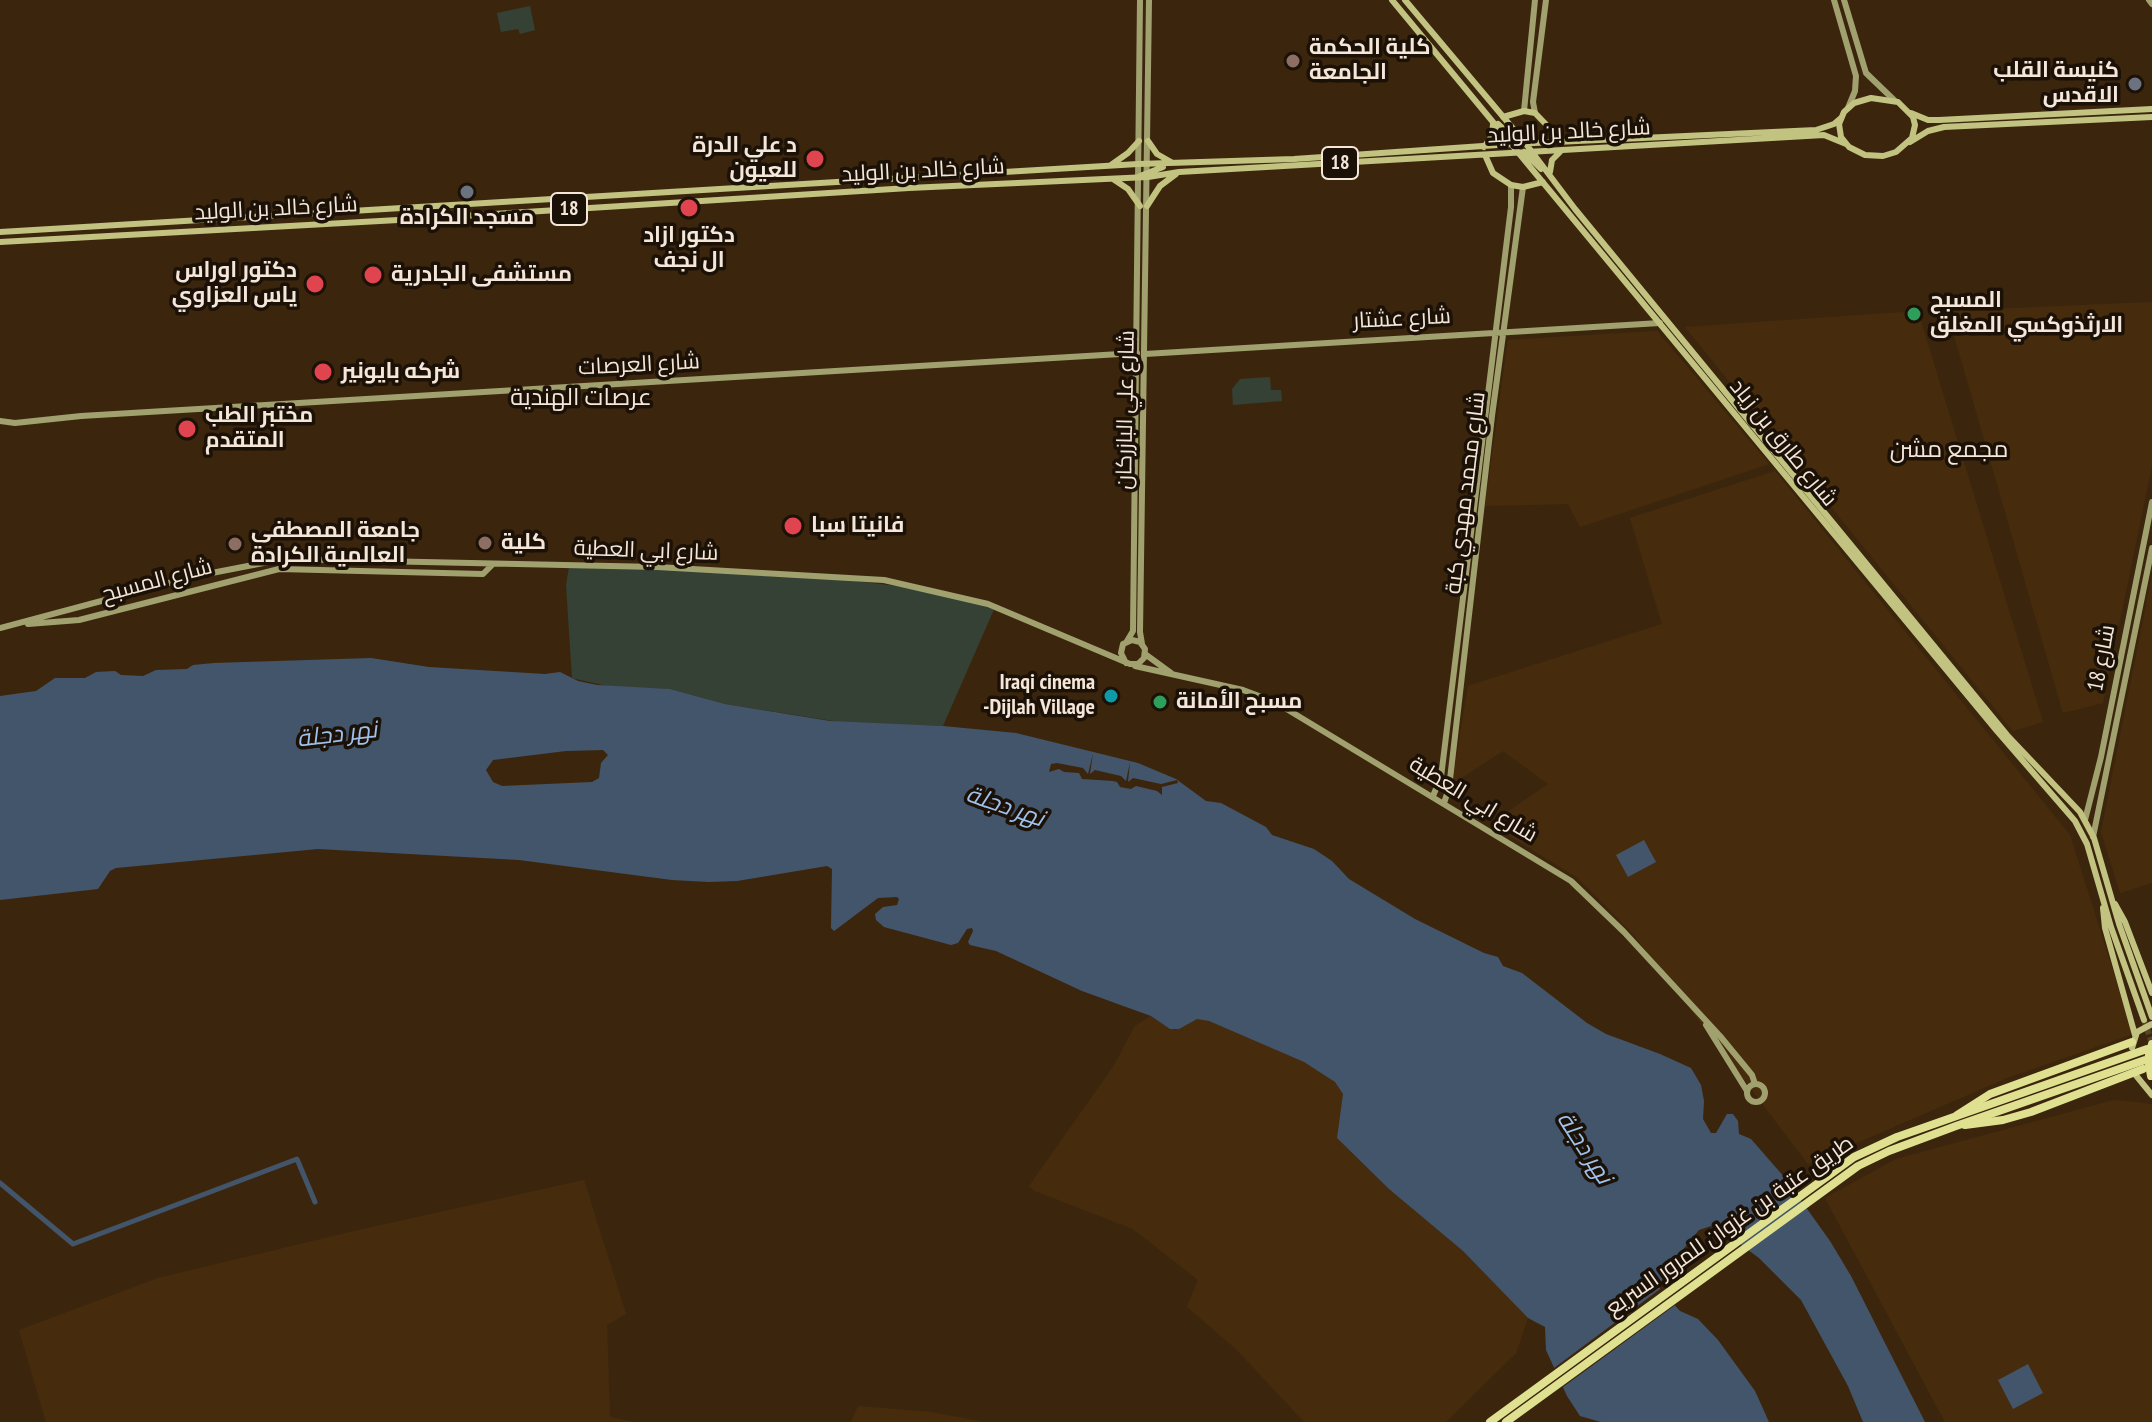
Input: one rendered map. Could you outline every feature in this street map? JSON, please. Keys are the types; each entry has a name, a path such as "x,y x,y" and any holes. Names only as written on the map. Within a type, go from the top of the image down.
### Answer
{"highway":[{"path":"1954,1121 1990,1094 2133,1042"},
{"path":"1954,1121 2003,1120 2145,1064"},
{"name":"طريق عتبة بن غزوان للمرور السريع","path":"1490,1422 1843,1163 1875,1146 2145,1064"},
{"name":"طريق عتبة بن غزوان للمرور السريع","path":"1506,1422 1849,1172 1954,1121"}],"main road":[{"name":"شارع طارق بن زياد","path":"1392,0 1493,124 1551,176 2007,735 2080,812 2093,837 2107,899"},
{"name":"شارع طارق بن زياد","path":"1405,0 1503,117 1543,182 2075,821 2087,844 2115,926"},
{"path":"2152,109 1928,120 1911,113 1894,100 1867,99 1847,109 1841,118 1840,133 1846,144 1860,154 1878,157 1896,152 1928,131 1944,127 2152,117"},
{"path":"1503,117 1524,111 1535,113 1563,142"},
{"path":"1910,142 1915,125 1911,113"},
{"path":"1489,116 1522,148"},
{"name":"شارع خالد بن الوليد","path":"0,232 1138,164 1148,171 1484,151 1563,142 1816,130 1841,118"},
{"path":"1493,124 1492,136 1484,151 1493,173 1511,185 1523,187 1543,182"},
{"name":"شارع خالد بن الوليد","path":"1522,148 1564,150 1824,135 1846,144"},
{"path":"1110,166 1139,141"},
{"path":"1110,178 1128,189 1143,206 1179,168 1163,158 1148,141"},
{"path":"1551,176 1552,160 1564,150"},
{"path":"1138,175 1148,171"},
{"path":"1138,175 1148,171"},
{"name":"شارع خالد بن الوليد","path":"0,242 1138,175"},
{"path":"2080,812 2088,811"},
{"path":"2107,899 2125,922 2152,993"},
{"path":"2107,899 2105,928 2133,1042"},
{"path":"2115,926 2152,1017"},
{"path":"2115,926 2144,1020"},
{"path":"2133,1042 2141,1028 2152,1024"},
{"path":"2145,1064 2152,1095"}],"street":[{"path":"1138,175 1140,0"},
{"name":"شارع علي البازركان","path":"1127,641 1133,631 1137,353 1143,206 1148,171 1149,0"},
{"path":"1524,111 1535,0"},
{"path":"1535,113 1533,102 1546,0"},
{"path":"1834,0 1856,76 1855,91 1847,109"},
{"path":"1844,0 1866,73 1894,100"},
{"path":"1839,16 1848,14"},
{"name":"شارع علي البازركان","path":"1138,175 1143,206 1145,354 1142,644"},
{"name":"شارع محمد مهدي كبة","path":"1499,332 1511,185"},
{"name":"شارع محمد مهدي كبة","path":"1433,796 1440,781 1463,588 1523,187"},
{"path":"1503,262 1512,263"},
{"name":"شارع عشتار","path":"1145,354 1660,323"},
{"name":"شارع العرصات","path":"0,421 15,423 94,415 1137,353"},
{"name":"شارع محمد مهدي كبة","path":"1444,803 1449,788 1488,415"},
{"name":"شارع 18","path":"2085,820 2102,751 2152,502"},
{"name":"شارع 18","path":"2093,837 2152,548"},
{"name":"شارع ابي العطية","path":"0,628 178,580 278,565 657,567 884,580 988,604 1129,664 1243,690 1275,702 1571,881 1624,932 1747,1069 1755,1084"},
{"name":"شارع المسبح","path":"16,624 79,620 278,565"},
{"path":"1463,588 1471,591"},
{"path":"1127,641 1142,644 1145,654 1141,662 1129,664 1121,656 1121,648 1127,641"},
{"path":"1095,651 1121,648"},
{"name":"شارع ابي العطية","path":"1145,654 1178,676"},
{"path":"1315,739 1321,729"},
{"path":"2102,751 2111,753"},
{"name":"شارع ابي العطية","path":"1705,1022 1747,1091"},
{"path":"1755,1084 1765,1092 1761,1101 1750,1100 1747,1091 1755,1084"}],"shaded area":[{"path":"2152,302 2152,465 2103,703 2063,713 1947,311"},
{"path":"1918,311 2043,722 2013,731 1685,327"},
{"path":"1657,331 1769,464 1580,527 1568,504 1485,506 1508,340"},
{"path":"1775,471 2070,835 2133,1034 2007,1078 1808,1164 1633,934 1578,878 1490,824 1548,784 1503,751 1452,784 1468,686 1662,624 1630,518"},
{"path":"2152,575 2152,883 2120,893 2101,832"},
{"path":"1151,1016 1175,1030 1197,1019 1209,1021 1304,1062 1335,1082 1343,1094 1337,1138 1389,1189 1463,1251 1528,1318 1516,1353 1446,1422 1304,1422 1236,1349 1187,1307 1198,1280 1133,1229 1029,1186 1113,1067 1135,1026"},
{"path":"2114,1100 2152,1104 2152,1422 1945,1422 1825,1198 1896,1159"},
{"path":"584,1180 626,1314 607,1325 610,1417 635,1422 46,1422 19,1330 158,1278"},
{"path":"858,1406 931,1412 984,1422 851,1422"}],"green space":[{"path":"530,6 535,30 520,34 518,29 501,32 497,13"},
{"path":"1270,377 1271,390 1281,390 1282,401 1233,405 1232,389 1240,379"},
{"path":"569,567 657,567 837,579 923,589 995,607 943,726 846,723 725,704 670,689 611,687 572,678 566,585"}],"water":[{"name":"نهر دجلة","path":"371,658 429,667 545,674 560,672 578,681 597,685 670,689 725,704 830,721 1016,733 1138,763 1176,779 1206,801 1221,803 1266,827 1272,835 1314,849 1332,861 1349,879 1415,919 1498,957 1503,966 1522,973 1606,1034 1691,1068 1701,1085 1703,1119 1711,1133 1716,1133 1727,1114 1733,1114 1738,1121 1739,1134 1751,1139 1785,1178 1830,1241 1925,1422 1863,1422 1848,1386 1801,1300 1759,1258 1720,1229 1711,1226 1699,1230 1672,1263 1660,1289 1680,1311 1698,1319 1718,1340 1755,1391 1769,1422 1601,1422 1580,1416 1546,1350 1545,1327 1528,1318 1463,1251 1389,1189 1337,1138 1343,1094 1335,1082 1304,1062 1209,1021 1197,1019 1179,1029 1170,1029 1151,1016 1082,991 996,951 970,945 972,928 967,929 958,943 951,945 884,927 876,920 875,914 883,907 897,905 897,897 878,898 834,931 831,928 832,869 827,866 737,881 709,882 519,860 318,849 116,868 110,871 98,889 0,900 0,696 36,691 55,678 85,678 96,672 115,671 121,675 143,676 156,670 187,669 193,665","holes":["603,750 608,755 601,763 599,778 592,782 502,786 493,782 486,770 493,760 566,751"]},
{"path":"1644,840 1656,862 1628,877 1616,855"},
{"path":"2028,1364 2043,1393 2013,1409 1998,1380"}],"pier":[{"path":"1093,753 1090,774 1095,770 1121,776 1126,781 1130,762 1128,782 1133,778 1161,784 1177,780 1178,783 1162,787 1162,795 1136,786 1131,789 1120,787 1113,781 1082,779 1079,773 1059,769 1049,772 1051,764 1057,763 1083,768 1088,774"},
{"path":"1664,1286 1678,1303 1559,1390 1550,1371"}],"waterway":[{"path":"0,1183 73,1244 297,1159 315,1202"}],"tunnel":[{"path":"2144,1020 2152,1043"}],"place":[{"name":"كلية الحكمة الجامعة","path":"1293,61"},
{"name":"كنيسة القلب الاقدس","path":"2135,84"},
{"name":"د علي الدرة للعيون","path":"815,159"},
{"name":"مسجد الكرادة","path":"467,192"},
{"name":"دكتور ازاد ال نجف","path":"689,208"},
{"name":"مستشفى الجادرية","path":"373,275"},
{"name":"دكتور اوراس ياس العزاوي","path":"315,284"},
{"name":"المسبح الارثذوكسي المغلق","path":"1914,314"},
{"name":"شركه بايونير","path":"323,372"},
{"name":"مختبر الطب المتقدم","path":"187,429"},
{"name":"فانيتا سبا","path":"793,526"},
{"name":"كلية","path":"485,543"},
{"name":"جامعة المصطفى العالمية الكرادة","path":"235,544"},
{"name":"Iraqi cinema -Dijlah Village","path":"1111,696"},
{"name":"مسبح الأمانة","path":"1160,702"}],"district":[{"name":"عرصات الهندية","path":"581,398"},
{"name":"مجمع مشن","path":"1949,450"}]}
